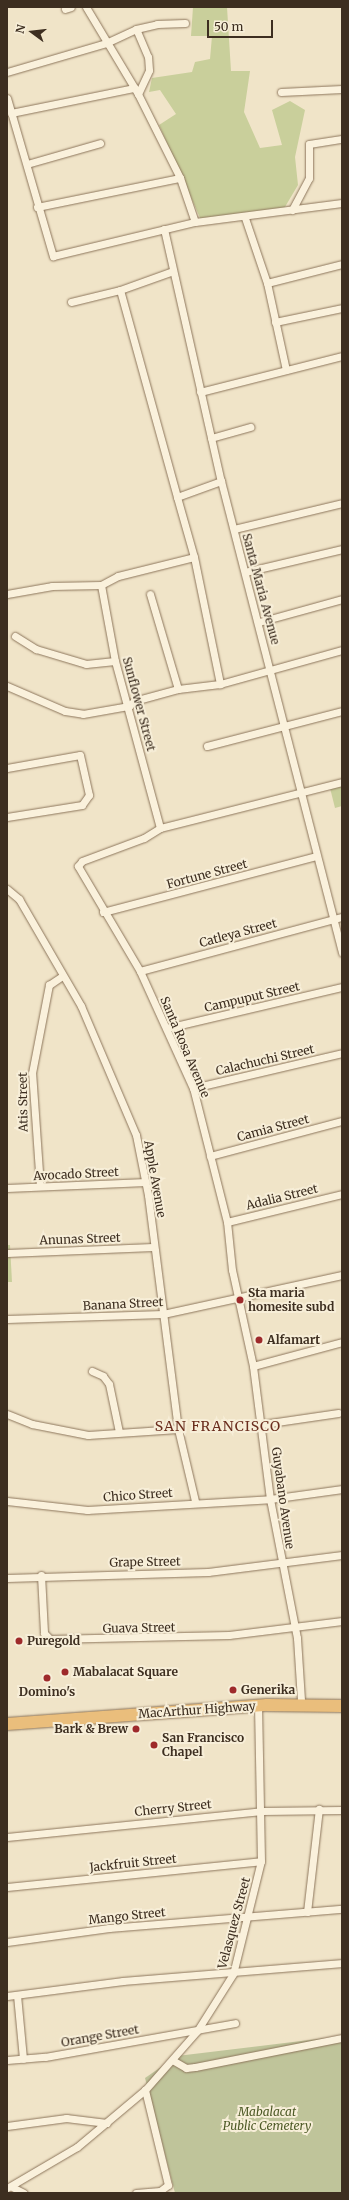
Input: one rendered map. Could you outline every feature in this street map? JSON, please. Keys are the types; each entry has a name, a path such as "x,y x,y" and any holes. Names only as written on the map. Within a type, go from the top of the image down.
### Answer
{"highway":[{"name":"MacArthur Highway","path":"263,1705 272,1701 342,1700"},
{"name":"MacArthur Highway","path":"7,1724 263,1705 342,1706"}],"street":[{"path":"86,7 106,43 136,91 180,178 195,222"},
{"path":"7,72 106,43 136,29 157,24 185,23"},
{"path":"11,113 136,91 149,70 148,57 136,29"},
{"path":"281,92 342,89"},
{"path":"7,98 53,256 195,222 246,218 342,203"},
{"path":"292,210 309,178 309,144 342,139"},
{"path":"26,164 100,142"},
{"path":"38,207 180,178"},
{"path":"246,218 267,283 286,370"},
{"name":"Santa Maria Avenue","path":"164,230 221,481 286,727 317,856 338,918 342,953"},
{"path":"267,283 342,264"},
{"path":"71,302 120,290 173,271"},
{"path":"120,290 194,557 220,684"},
{"path":"275,322 342,308"},
{"path":"200,392 342,356"},
{"path":"211,438 250,427"},
{"path":"177,497 221,481"},
{"path":"234,529 342,502"},
{"path":"245,572 342,549"},
{"path":"7,594 52,586 101,585 118,576 194,557"},
{"name":"Sunflower Street","path":"101,585 115,661 129,706 160,828"},
{"path":"150,594 178,689"},
{"path":"259,622 342,599"},
{"path":"15,636 36,649 86,664 115,661"},
{"path":"7,686 65,711 83,714 129,706 134,701 178,689 220,684 270,668 342,650"},
{"path":"207,746 286,727 342,711"},
{"path":"7,768 80,755 89,795 82,805 7,817"},
{"path":"160,828 342,782"},
{"name":"Santa Rosa Avenue","path":"160,828 144,838 82,861 78,866 103,912 140,971 193,1088 227,1222 232,1270 239,1299"},
{"name":"Fortune Street","path":"103,912 317,856"},
{"name":"Apple Avenue","path":"7,890 19,899 61,978 81,1006 136,1135 146,1182 153,1247 178,1430 195,1502"},
{"name":"Catleya Street","path":"140,971 338,918"},
{"name":"Atis Street","path":"40,1186 32,1073 48,985 61,978"},
{"name":"Campuput Street","path":"167,1028 342,987"},
{"name":"Calachuchi Street","path":"193,1088 342,1053"},
{"name":"Camia Street","path":"210,1156 342,1121"},
{"name":"Avocado Street","path":"7,1188 146,1182"},
{"name":"Adalia Street","path":"227,1222 342,1194"},
{"name":"Anunas Street","path":"7,1253 153,1247"},
{"name":"Banana Street","path":"7,1319 163,1314 239,1299 342,1275"},
{"name":"Guyabano Avenue","path":"239,1299 263,1424 270,1499 294,1627 301,1700"},
{"path":"252,1366 342,1342"},
{"path":"92,1371 103,1376 109,1384 119,1432"},
{"path":"263,1424 338,1413"},
{"path":"7,1414 32,1424 88,1435 119,1432 178,1430"},
{"name":"Chico Street","path":"7,1501 87,1510 195,1502 270,1499 342,1489"},
{"name":"Grape Street","path":"7,1578 41,1575 208,1572 282,1565 342,1555"},
{"name":"Guava Street","path":"41,1575 44,1633 50,1639 150,1639 294,1627 342,1621"},
{"name":"Velasquez Street","path":"10,2188 46,2168 107,2123 145,2090 174,2061 197,2031 232,1974 249,1915 261,1861 263,1705"},
{"path":"307,1912 319,1810"},
{"name":"Cherry Street","path":"7,1837 262,1811 342,1810"},
{"name":"Jackfruit Street","path":"7,1887 261,1861"},
{"name":"Mango Street","path":"7,1942 109,1928 249,1915 342,1909"},
{"path":"7,1996 123,1981 232,1974 342,1963"},
{"path":"17,1995 24,2059"},
{"name":"Orange Street","path":"7,2060 24,2059 197,2031 235,2023"},
{"path":"174,2061 186,2068 195,2067 342,2038"},
{"path":"136,2193 160,2191 168,2185 145,2090"},
{"path":"7,2126 66,2118 107,2123"},
{"path":"10,2188 24,2193"}],"green space":[{"path":"193,7 227,7 231,71 250,71 244,112 260,148 282,145 272,110 290,101 305,110 295,157 298,185 282,212 201,220 159,125 176,114 160,90 149,92 152,78 192,72 195,62 210,59 212,36 191,36"},
{"path":"342,785 342,806 335,808 330,788"},
{"path":"7,1245 10,1245 12,1282 7,1282"},
{"name":"Mabalacat Public Cemetery","path":"342,2036 342,2193 175,2193 145,2078 177,2056"}],"place":[{"name":"Sta maria homesite subd","path":"240,1300"},
{"name":"Alfamart","path":"259,1340"},
{"name":"Puregold","path":"19,1641"},
{"name":"Mabalacat Square","path":"65,1672"},
{"name":"Domino's","path":"47,1678"},
{"name":"Generika","path":"233,1690"},
{"name":"Bark & Brew","path":"136,1729"},
{"name":"San Francisco Chapel","path":"154,1745"}],"district":[{"name":"SAN FRANCISCO","path":"218,1426"}]}
